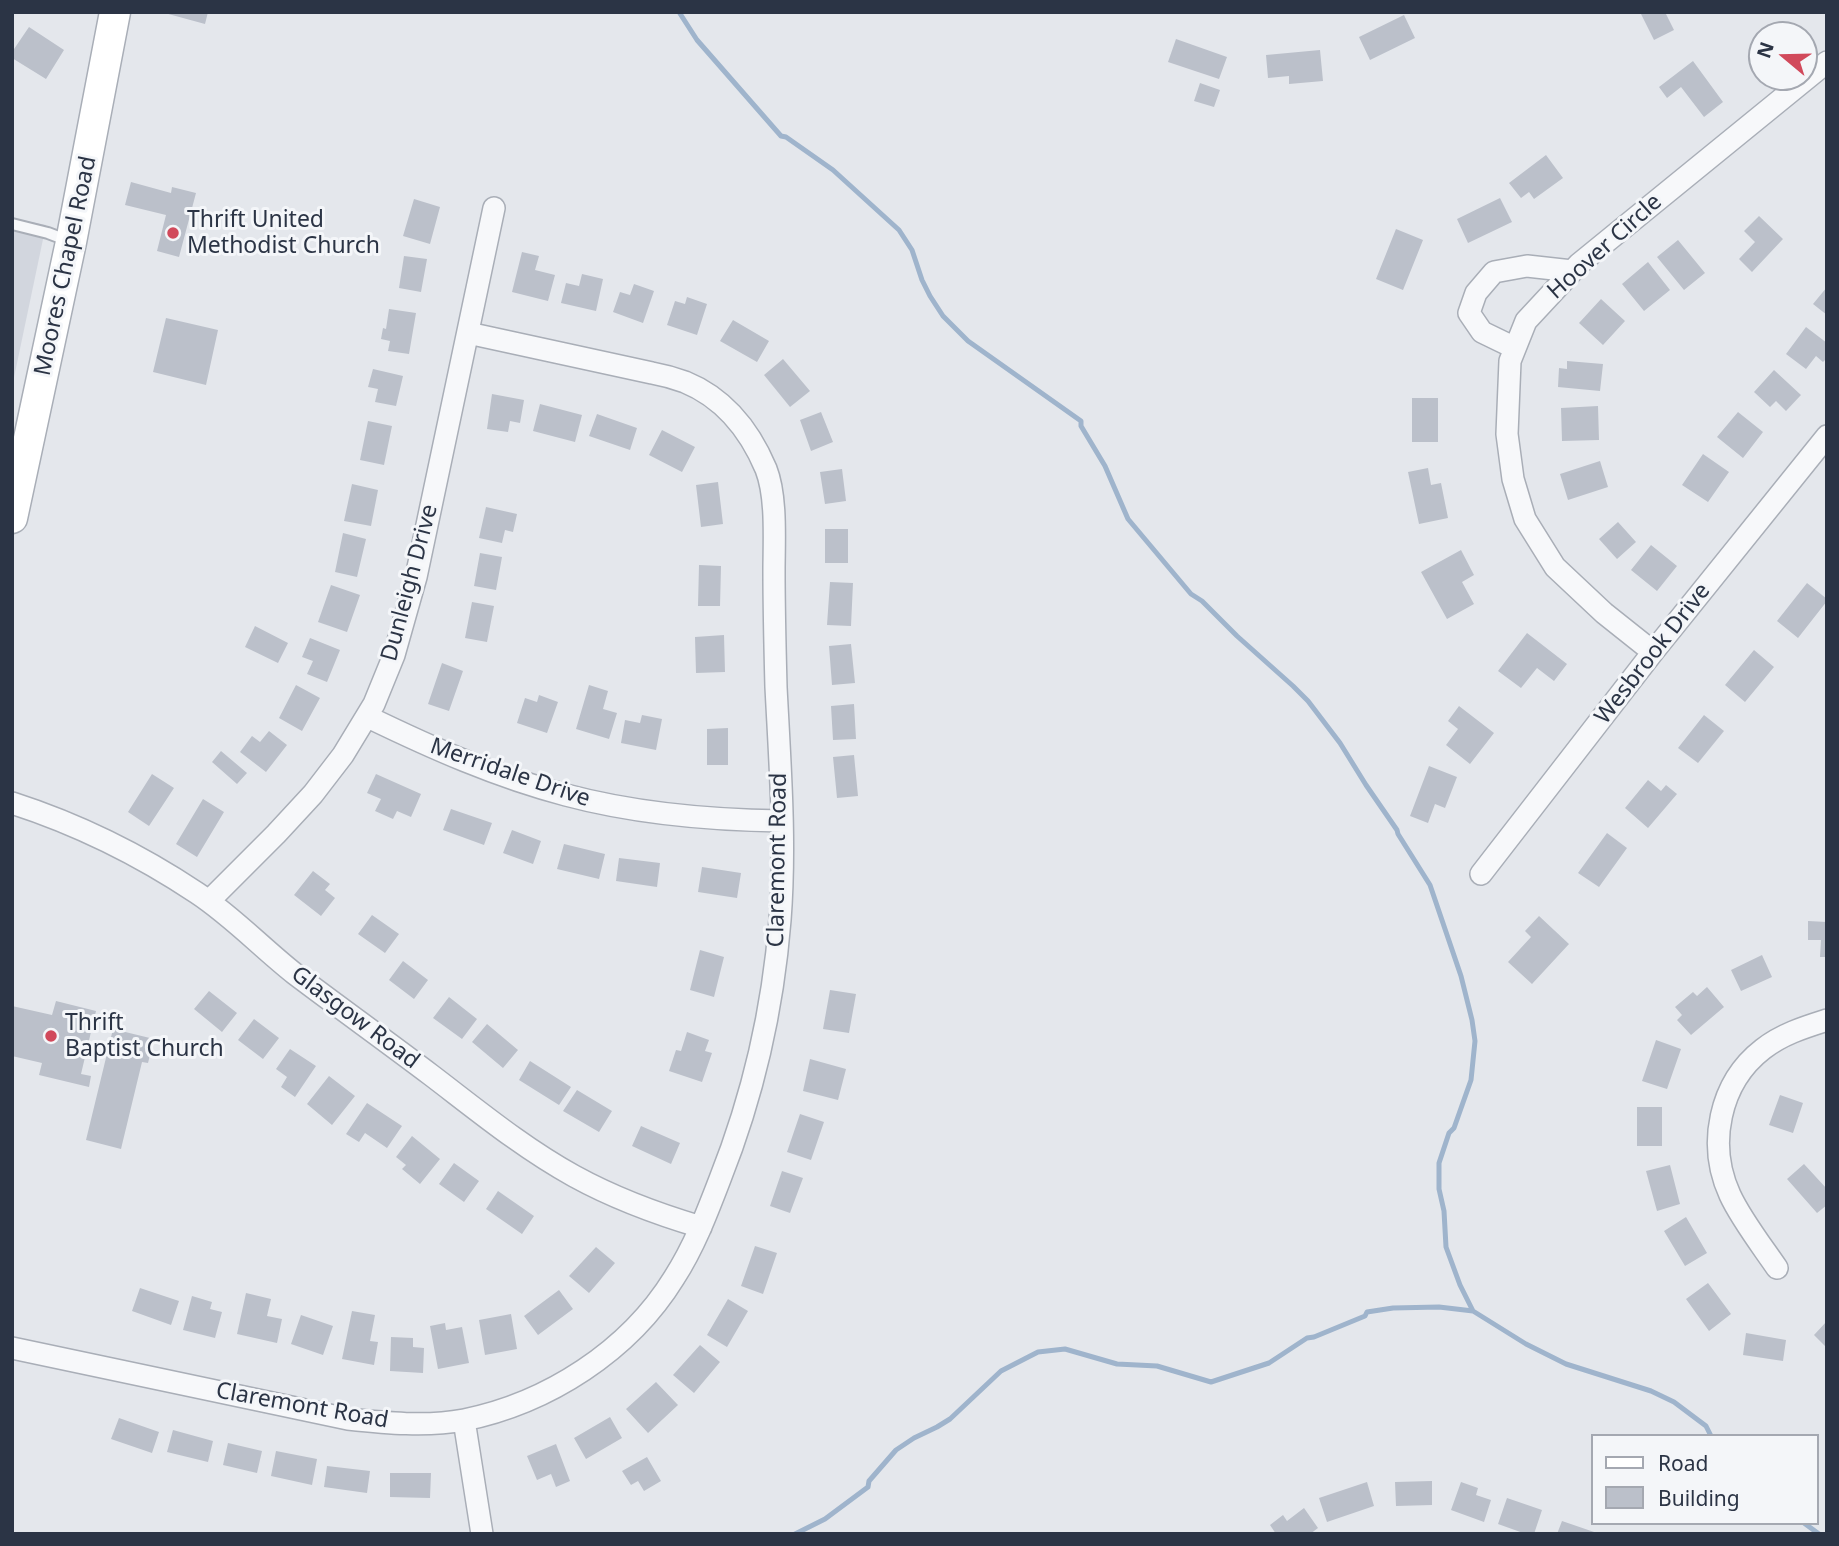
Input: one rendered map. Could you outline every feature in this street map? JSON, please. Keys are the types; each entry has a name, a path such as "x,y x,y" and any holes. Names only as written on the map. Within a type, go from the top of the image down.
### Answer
{"main road":[{"name":"Moores Chapel Road","path":"12,518 71,242 115,12"}],"street":[{"name":"Hoover Circle","path":"1653,652 1604,613 1555,567 1525,519 1513,480 1507,434 1510,361 1526,321 1572,271 1827,62"},
{"name":"Dunleigh Drive","path":"209,901 313,794 343,755 374,704 394,655 416,577 494,208"},
{"path":"1515,348 1482,332 1469,313 1476,293 1494,272 1527,266 1572,271"},
{"name":"Claremont Road","path":"12,1348 348,1419 384,1423 464,1420 531,1398 565,1382 596,1362 629,1333 658,1300 674,1279 701,1227 734,1144 748,1098 764,1031 780,920 782,821 774,641 774,530 768,473 747,432 738,421 712,397 681,380 468,333"},
{"name":"Wesbrook Drive","path":"1481,874 1653,652 1827,436"},
{"name":"Merridale Drive","path":"368,717 460,760 565,795 654,813 707,819 782,821"},
{"name":"Glasgow Road","path":"12,803 87,831 162,871 209,901 294,972 533,1150 573,1175 616,1197 663,1216 701,1227"},
{"path":"1777,1268 1731,1196 1721,1172 1718,1148 1720,1122 1732,1087 1745,1067 1762,1050 1780,1038 1827,1020"},
{"path":"464,1420 482,1534"}],"lane":[{"path":"12,224 71,242"}],"shaded area":[{"path":"12,218 46,225 12,387"}],"building":[{"path":"161,12 208,12 205,24"},
{"path":"1640,12 1665,12 1674,30 1654,40"},
{"path":"1404,15 1415,38 1370,60 1359,37"},
{"path":"29,27 64,50 46,79 12,58 12,52"},
{"path":"1176,39 1227,57 1219,79 1168,62"},
{"path":"1320,50 1323,81 1289,84 1289,76 1268,78 1266,55"},
{"path":"1693,61 1723,102 1704,117 1681,87 1667,98 1659,87"},
{"path":"1200,83 1220,90 1214,107 1194,101"},
{"path":"1546,155 1563,178 1534,199 1529,192 1521,198 1509,183"},
{"name":"Thrift United Methodist Church","path":"131,182 171,193 172,187 196,193 179,257 157,251 166,215 125,205"},
{"path":"1500,198 1512,222 1468,243 1457,219"},
{"path":"414,199 440,207 430,244 403,236"},
{"path":"1759,216 1783,239 1752,272 1739,259 1755,242 1744,231"},
{"path":"1396,229 1423,240 1403,290 1376,279"},
{"path":"1678,240 1705,273 1684,290 1657,257"},
{"path":"522,252 539,256 535,270 555,275 548,301 512,292"},
{"path":"404,256 427,259 421,292 399,288"},
{"path":"1648,262 1670,290 1644,311 1622,284"},
{"path":"582,274 603,279 596,311 561,303 566,283 579,286"},
{"path":"634,284 654,291 643,323 613,312 620,292 630,295"},
{"path":"1827,287 1827,315 1813,304"},
{"path":"687,297 707,304 697,335 667,325 675,301 685,304"},
{"path":"1601,299 1625,321 1603,345 1579,323"},
{"path":"389,309 416,313 409,354 388,351 390,341 381,339 383,328 386,329"},
{"path":"166,318 218,330 206,385 153,372"},
{"path":"733,320 769,341 757,362 720,341"},
{"path":"1806,327 1827,343 1827,358 1823,362 1816,356 1806,369 1786,354"},
{"path":"783,359 810,391 790,407 764,375"},
{"path":"1567,361 1603,364 1600,391 1558,387 1559,368 1567,369"},
{"path":"373,369 403,376 396,406 375,402 378,389 368,387"},
{"path":"1774,370 1801,395 1786,411 1776,401 1770,407 1754,392"},
{"path":"492,394 524,400 520,423 510,421 508,432 487,429"},
{"path":"1412,398 1438,398 1438,442 1412,442"},
{"path":"540,404 582,415 575,442 533,431"},
{"path":"1598,406 1599,440 1562,441 1561,408"},
{"path":"821,412 833,442 811,451 800,420"},
{"path":"1738,412 1763,432 1743,458 1717,437"},
{"path":"597,414 637,428 630,450 589,436"},
{"path":"368,421 392,426 384,465 360,460"},
{"path":"662,430 695,447 682,472 649,455"},
{"path":"1703,454 1729,472 1708,502 1682,485"},
{"path":"1600,461 1608,487 1568,500 1560,474"},
{"path":"1428,468 1431,485 1441,483 1448,518 1419,524 1408,472"},
{"path":"842,469 846,501 825,504 820,472"},
{"path":"718,482 723,524 701,527 696,485"},
{"path":"352,484 378,490 371,526 344,521"},
{"path":"486,507 517,514 513,532 505,530 502,543 479,538"},
{"path":"1618,522 1636,542 1617,559 1599,539"},
{"path":"825,529 848,529 848,563 825,563"},
{"path":"343,533 366,539 357,577 335,572"},
{"path":"1651,545 1677,566 1657,591 1631,570"},
{"path":"1461,550 1474,575 1462,582 1474,604 1447,619 1421,572"},
{"path":"480,553 502,557 496,590 474,586"},
{"path":"699,565 721,566 720,606 698,606"},
{"path":"830,582 853,583 851,626 827,625"},
{"path":"1807,583 1827,601 1798,638 1777,621"},
{"path":"331,585 360,595 347,632 318,622"},
{"path":"472,602 494,606 487,642 465,638"},
{"path":"255,626 288,643 278,663 245,647"},
{"path":"1527,633 1567,664 1554,681 1537,668 1521,688 1498,671"},
{"path":"724,635 725,672 696,673 695,637"},
{"path":"310,638 340,650 327,682 307,674 313,661 302,657"},
{"path":"851,644 855,683 832,685 829,646"},
{"path":"1754,650 1774,667 1745,702 1725,685"},
{"path":"442,663 463,671 449,711 428,704"},
{"path":"296,685 320,698 302,731 279,718"},
{"path":"589,685 608,691 603,709 617,713 609,739 576,729"},
{"path":"539,695 558,702 547,733 517,723 525,698 537,702"},
{"path":"854,704 856,739 833,740 831,706"},
{"path":"1459,706 1494,733 1470,764 1446,745 1458,729 1448,721"},
{"path":"642,715 662,719 656,750 621,743 625,720 640,723"},
{"path":"1704,715 1724,731 1698,763 1678,748"},
{"path":"728,728 728,765 707,765 707,729"},
{"path":"269,731 287,745 266,772 240,752 252,736 260,742"},
{"path":"221,751 247,773 237,784 212,762"},
{"path":"854,755 858,796 837,798 833,757"},
{"path":"1429,766 1457,777 1445,808 1435,804 1428,823 1410,816"},
{"path":"152,774 174,788 149,826 128,812"},
{"path":"376,774 421,794 411,817 397,811 393,819 375,811 381,799 367,793"},
{"path":"1648,780 1661,791 1666,785 1677,794 1648,828 1625,808"},
{"path":"203,799 224,812 197,857 176,844"},
{"path":"451,809 492,823 484,845 443,830"},
{"path":"512,830 541,841 533,864 503,853"},
{"path":"1607,833 1627,848 1599,887 1578,873"},
{"path":"564,844 605,854 599,879 557,869"},
{"path":"619,858 660,863 657,887 616,881"},
{"path":"702,867 741,873 737,898 698,892"},
{"path":"313,871 330,884 325,890 335,898 321,916 294,895"},
{"path":"372,915 399,934 385,953 358,934"},
{"path":"1539,916 1569,944 1532,984 1508,962 1531,937 1525,931"},
{"path":"1808,921 1827,922 1827,957 1820,957 1821,940 1808,940"},
{"path":"700,950 724,957 714,997 690,990"},
{"path":"1762,955 1772,977 1741,991 1731,970"},
{"path":"403,961 428,980 414,999 389,980"},
{"path":"1707,987 1724,1007 1691,1035 1677,1020 1682,1015 1675,1007 1693,992 1697,996"},
{"path":"830,990 856,994 849,1033 823,1029"},
{"path":"209,991 237,1013 222,1032 194,1009"},
{"path":"449,997 477,1019 462,1039 433,1018"},
{"name":"Thrift Baptist Church","path":"56,1001 96,1011 81,1074 91,1076 89,1087 39,1075 42,1063 12,1056 12,1006 52,1015"},
{"path":"254,1019 279,1038 263,1059 238,1040"},
{"path":"487,1024 518,1050 503,1068 472,1042"},
{"path":"113,1029 154,1039 148,1063 142,1062 121,1149 86,1140"},
{"path":"687,1032 709,1040 705,1051 712,1053 702,1082 669,1071 676,1050 681,1051"},
{"path":"1656,1040 1681,1049 1667,1089 1642,1081"},
{"path":"290,1049 316,1066 295,1097 281,1087 287,1077 276,1069"},
{"path":"810,1059 846,1069 838,1100 803,1091"},
{"path":"530,1061 571,1087 559,1105 519,1080"},
{"path":"329,1076 355,1096 332,1125 307,1104"},
{"path":"577,1090 612,1111 599,1132 563,1111"},
{"path":"1780,1095 1803,1103 1793,1133 1769,1125"},
{"path":"367,1103 402,1126 387,1148 365,1133 359,1142 346,1134"},
{"path":"1637,1107 1662,1107 1662,1146 1637,1146"},
{"path":"800,1114 824,1122 811,1160 787,1152"},
{"path":"641,1126 680,1143 671,1164 632,1146"},
{"path":"412,1136 440,1159 420,1184 402,1169 406,1165 396,1157"},
{"path":"454,1163 479,1181 464,1202 439,1184"},
{"path":"1804,1164 1827,1189 1827,1205 1817,1213 1787,1179"},
{"path":"1670,1165 1680,1204 1657,1211 1646,1171"},
{"path":"782,1171 803,1178 790,1213 770,1206"},
{"path":"498,1191 534,1216 522,1234 486,1209"},
{"path":"1686,1217 1707,1253 1685,1266 1664,1231"},
{"path":"755,1246 777,1253 763,1294 741,1286"},
{"path":"596,1247 615,1263 589,1293 569,1276"},
{"path":"1708,1283 1731,1314 1709,1331 1686,1299"},
{"path":"140,1288 179,1301 171,1325 132,1311"},
{"path":"559,1290 573,1309 538,1335 524,1316"},
{"path":"246,1293 271,1299 267,1316 282,1319 277,1343 237,1334"},
{"path":"192,1296 212,1302 210,1309 222,1312 215,1338 183,1330"},
{"path":"728,1299 748,1311 727,1347 707,1335"},
{"path":"352,1311 375,1315 370,1341 378,1342 374,1365 342,1359"},
{"path":"511,1314 517,1349 485,1355 479,1320"},
{"path":"301,1315 333,1326 323,1355 291,1344"},
{"path":"1827,1321 1827,1348 1814,1335"},
{"path":"445,1323 446,1330 462,1327 469,1363 438,1369 430,1326"},
{"path":"1746,1333 1786,1340 1783,1361 1743,1355"},
{"path":"391,1337 413,1338 413,1347 424,1348 423,1373 390,1371"},
{"path":"700,1345 720,1362 694,1393 673,1375"},
{"path":"656,1382 678,1405 648,1433 626,1409"},
{"path":"610,1417 622,1438 586,1459 574,1438"},
{"path":"119,1418 159,1432 152,1453 111,1439"},
{"path":"173,1430 213,1441 208,1462 167,1452"},
{"path":"228,1443 262,1451 257,1473 223,1465"},
{"path":"556,1444 570,1481 556,1487 551,1474 537,1480 527,1456"},
{"path":"276,1451 317,1459 312,1485 271,1476"},
{"path":"647,1457 661,1481 644,1491 638,1481 631,1485 622,1471"},
{"path":"327,1466 370,1471 367,1493 324,1487"},
{"path":"390,1473 431,1473 430,1498 390,1497"},
{"path":"1432,1481 1432,1505 1396,1506 1395,1482"},
{"path":"1367,1482 1374,1506 1327,1522 1319,1498"},
{"path":"1461,1482 1478,1488 1476,1495 1491,1500 1484,1522 1451,1510"},
{"path":"1507,1498 1542,1510 1534,1534 1526,1534 1498,1524"},
{"path":"1304,1508 1318,1528 1310,1534 1276,1534 1270,1525 1283,1515 1287,1521"},
{"path":"1562,1521 1597,1533 1597,1534 1557,1534"}],"waterway":[{"path":"679,12 697,40 781,136 833,170 899,230 912,250 922,280 943,316 968,341 1081,421 1081,426 1105,466 1128,519 1191,594 1202,601 1308,701 1340,743 1397,830 1430,885 1461,976 1472,1020 1475,1041 1471,1080 1439,1163 1439,1189 1444,1211 1446,1247 1473,1311"},
{"path":"795,1534 825,1519 868,1487 869,1481 896,1450 950,1419 1001,1371 1038,1352 1065,1349 1117,1364 1157,1366 1211,1382 1269,1363 1307,1338 1365,1316 1367,1312 1393,1308 1439,1307 1473,1311 1526,1344 1566,1364 1651,1391 1674,1402 1706,1426 1710,1434"},
{"path":"1807,1525 1819,1534"}],"place":[{"name":"Thrift United Methodist Church","path":"173,233"},
{"name":"Thrift Baptist Church","path":"51,1036"}]}
